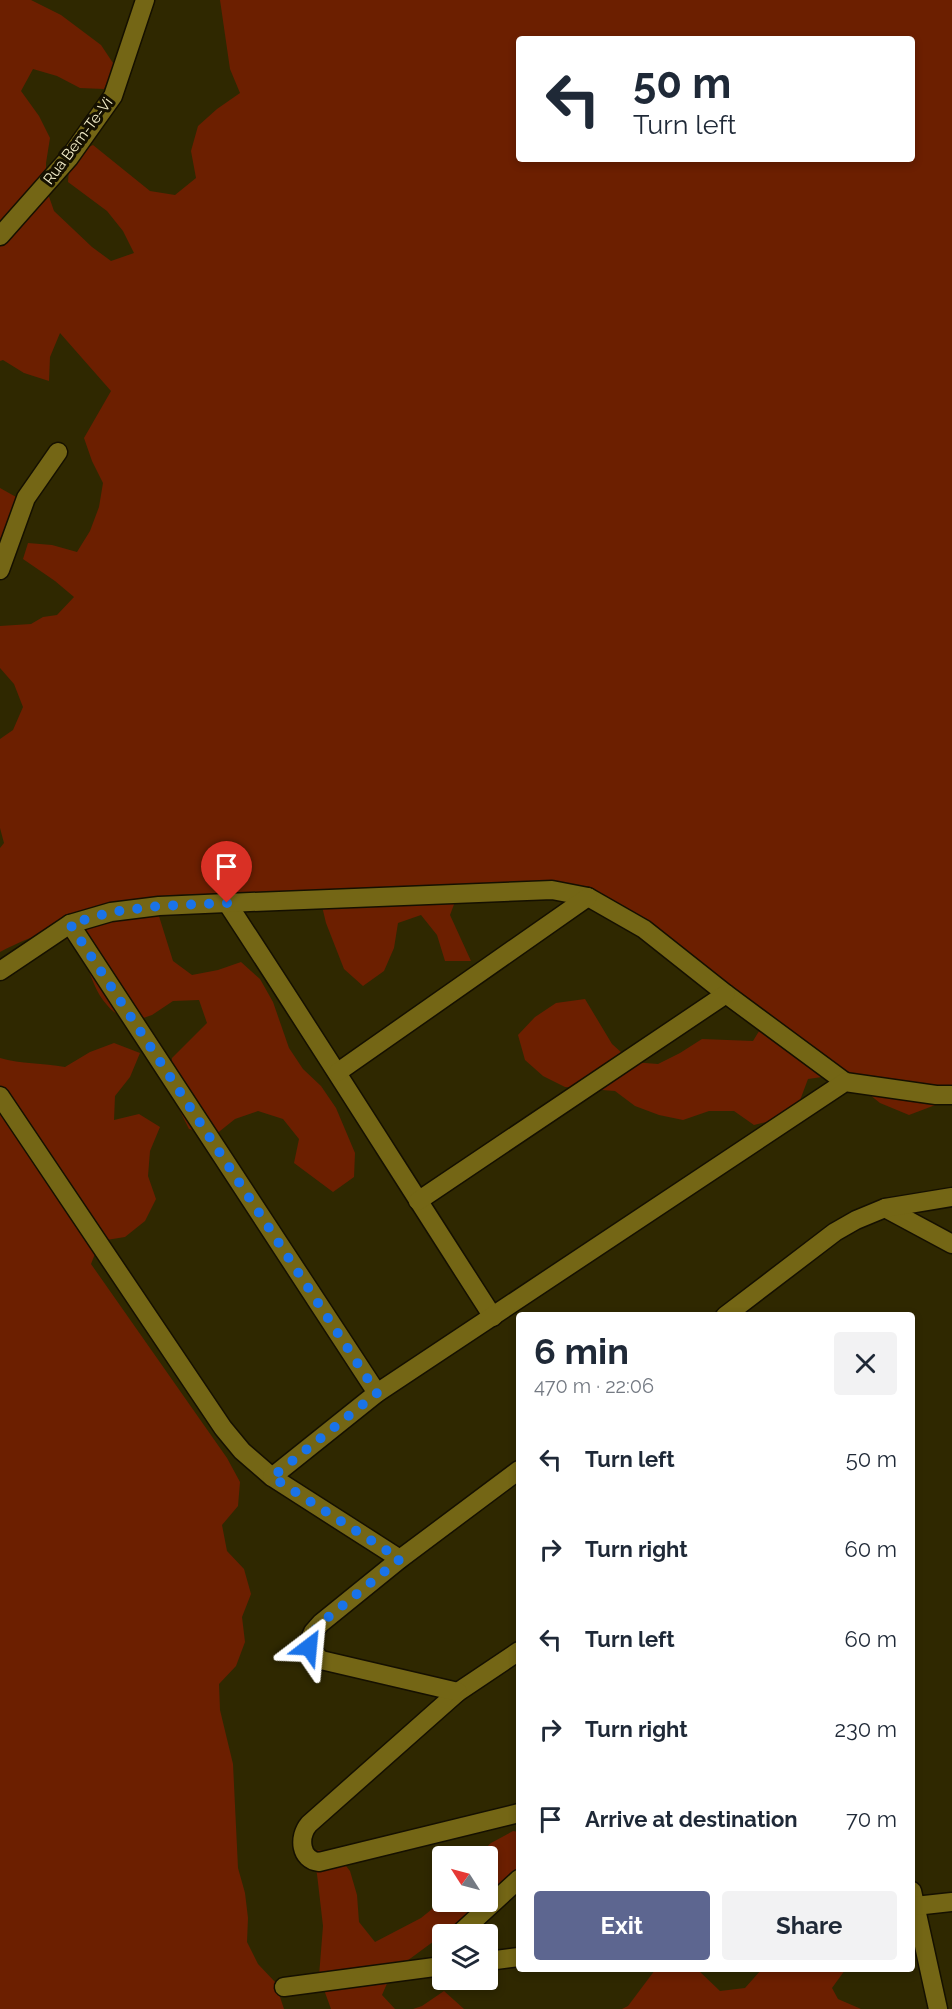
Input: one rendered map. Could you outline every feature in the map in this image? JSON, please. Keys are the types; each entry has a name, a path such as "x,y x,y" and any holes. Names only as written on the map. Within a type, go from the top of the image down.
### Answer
{"street":[{"name":"Rua Bem-Te-Vi","path":"0,236 69,158 112,96 145,0"},
{"path":"0,570 26,498 58,452"},
{"path":"0,971 70,924 111,912 159,906 552,890 588,897 644,929 726,994 845,1082 936,1095 952,1095"},
{"path":"338,1072 588,897"},
{"path":"227,903 338,1072 493,1317"},
{"path":"70,924 377,1393"},
{"path":"418,1201 726,994"},
{"path":"272,1477 377,1393 845,1082"},
{"path":"0,1096 223,1428 242,1451 272,1477 400,1559"},
{"path":"730,1312 835,1232 856,1220 885,1208 952,1197"},
{"path":"885,1208 952,1244"},
{"path":"458,1692 321,1660 309,1647 310,1638 321,1623 400,1559 516,1472"},
{"path":"516,1653 458,1692 309,1824 301,1835 305,1852 312,1861 319,1862 516,1814"},
{"path":"470,1924 516,1882"},
{"path":"915,1899 952,1902"},
{"path":"915,1904 938,2009"},
{"path":"498,1960 516,1957"},
{"path":"284,1987 432,1968"}],"shaded area":[{"path":"0,0 31,0 61,15 101,45 115,66 104,89 80,88 57,76 33,69 21,91 39,116 50,138 46,163 46,188 54,211 92,247 111,261 134,253 123,231 107,211 68,182 70,156 93,145 150,191 175,195 196,178 191,151 198,126 240,93 230,69 220,0 952,0 952,1101 909,1115 880,1103 859,1086 836,1075 808,1079 799,1103 779,1119 754,1125 734,1111 709,1111 683,1120 659,1115 635,1106 615,1091 565,1087 543,1076 525,1060 518,1035 535,1017 556,1003 585,999 612,1044 632,1062 658,1064 702,1039 753,1041 767,1018 627,916 583,900 557,900 535,889 459,891 450,915 471,961 445,961 437,935 421,915 398,923 394,948 384,971 363,986 344,969 326,923 320,898 295,891 174,895 158,913 173,961 192,975 218,970 241,962 260,979 273,1002 289,1048 303,1069 321,1086 336,1108 355,1153 354,1177 333,1192 294,1163 299,1139 283,1119 258,1111 235,1119 215,1135 189,1129 170,1084 172,1058 207,1023 199,1000 173,1001 152,1015 129,1023 103,1000 78,950 68,940 48,934 25,940 0,952 0,848 4,843 0,828 0,739 13,730 23,707 14,684 0,668 0,626 31,624 43,617 57,615 74,597 23,559 28,543 52,545 77,552 90,531 99,507 103,483 84,438 111,391 60,333 50,357 49,381 24,373 3,360 0,361"},
{"path":"0,488 25,502 21,527 0,538"},
{"path":"114,1043 140,1053 130,1077 115,1096 114,1120 139,1114 160,1127 150,1151 148,1176 156,1199 145,1221 125,1237 100,1241 91,1264 227,1458 240,1482 238,1506 222,1525 227,1551 244,1569 251,1594 242,1617 245,1642 236,1666 219,1684 220,1710 233,1764 238,1868 245,1893 248,1918 247,1942 258,1964 275,1982 284,2009 0,2009 0,1058 65,1067 90,1052"},
{"path":"513,1831 516,1832 516,1875 498,1892 498,1846 488,1846"},
{"path":"310,1850 334,1851 350,1871 357,1895 359,1922 375,1942 421,1918 432,1909 432,1912 473,1912 457,1924 432,1924 432,1943 392,1972 382,1995 395,2009 331,2009 319,1976 323,1926 317,1874"},
{"path":"654,1972 700,1972 720,1991 745,1988 759,1972 844,1972 832,1988 838,1999 861,2009 622,2009 628,2006"},
{"path":"444,1991 464,2009 413,2009 422,2006"}],"route":[{"path":"227,903 159,906 111,912 70,924 377,1393 272,1477 400,1559 321,1623 310,1638 309,1647"}]}
